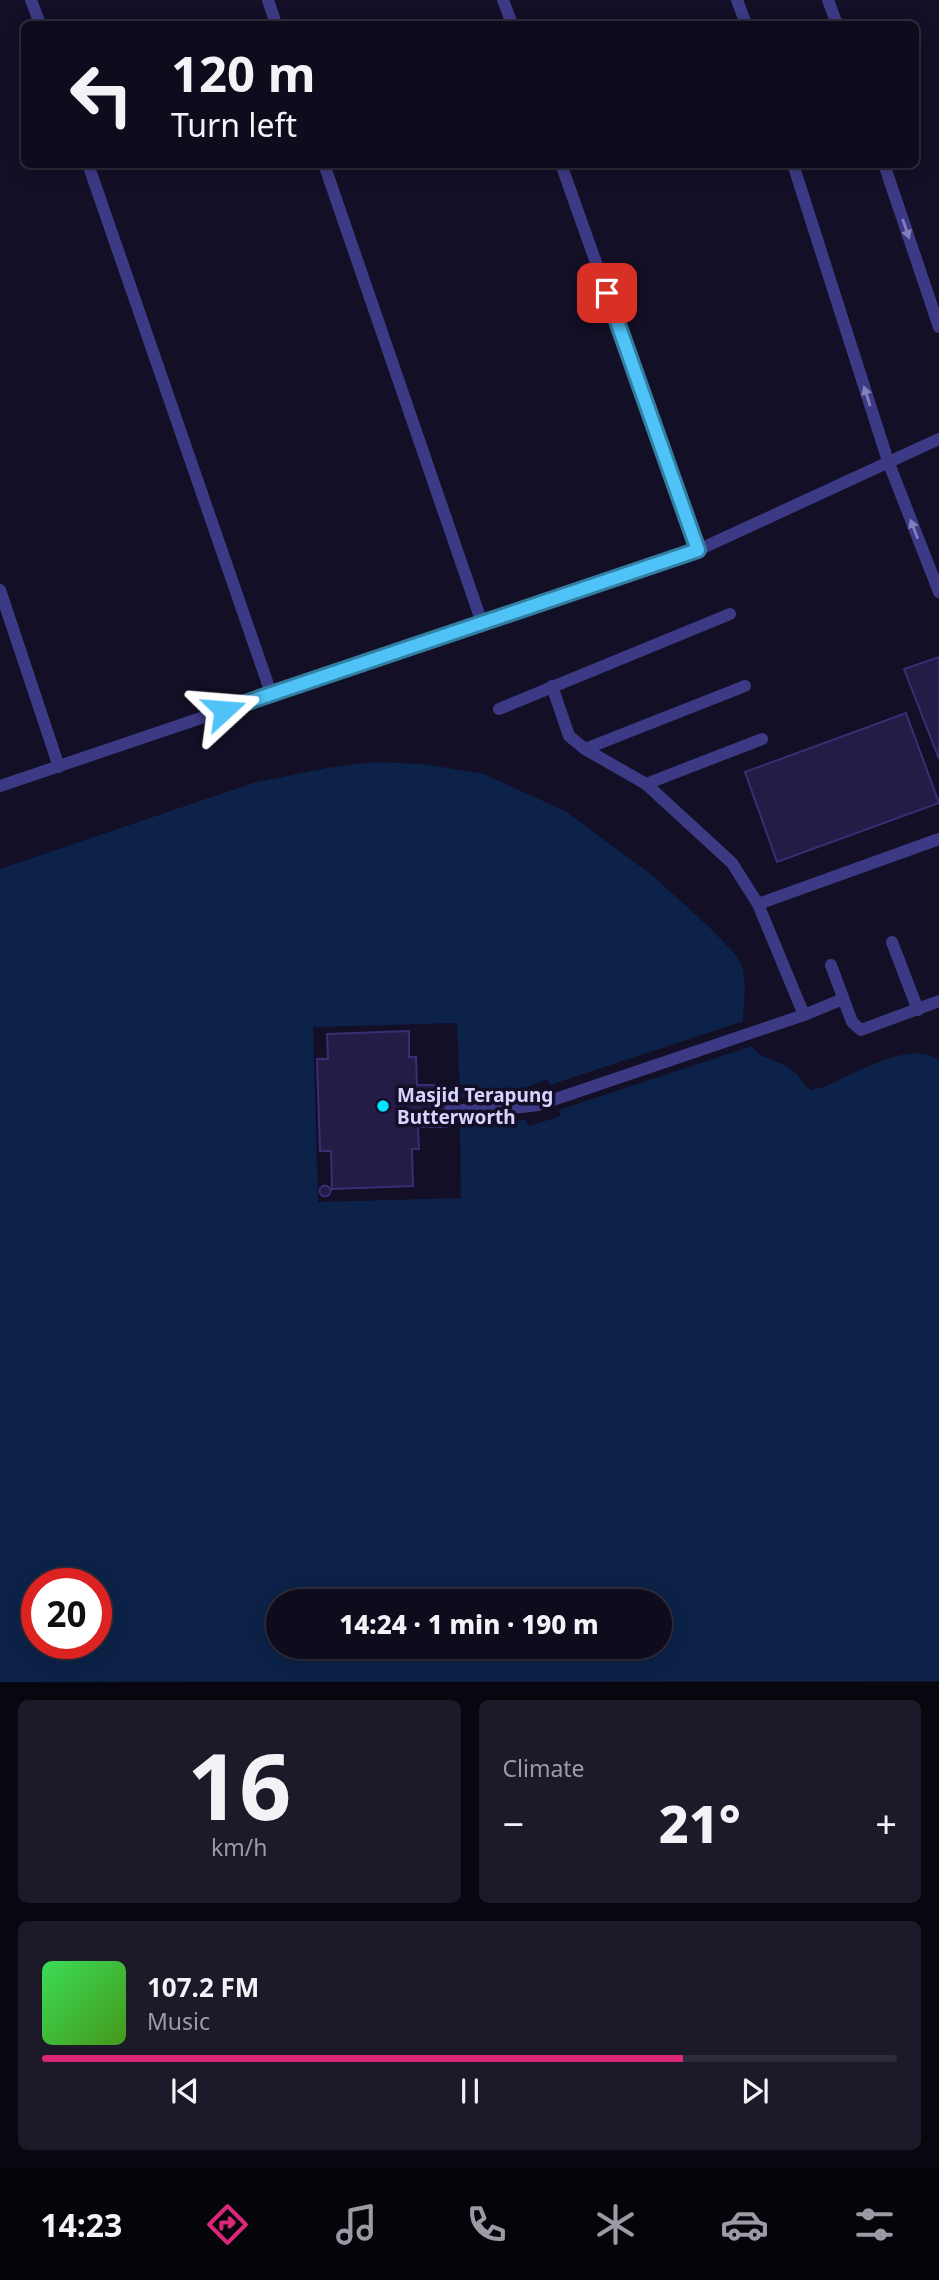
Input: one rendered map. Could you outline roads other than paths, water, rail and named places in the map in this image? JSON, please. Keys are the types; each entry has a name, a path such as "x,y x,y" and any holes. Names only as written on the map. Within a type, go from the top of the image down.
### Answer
{"lane":[{"path":"31,0 39,21"},
{"path":"268,0 275,21"},
{"path":"503,0 511,21"},
{"path":"737,0 745,21"},
{"path":"828,0 836,21"},
{"path":"89,168 271,693"},
{"path":"325,168 482,623"},
{"path":"562,168 698,550"},
{"path":"794,168 888,461 939,592"},
{"path":"885,168 939,327"},
{"path":"0,786 698,550 939,439"},
{"path":"0,590 59,767"},
{"path":"499,709 730,614"},
{"path":"552,686 569,736 585,749 646,784 732,863 758,904 804,1015"},
{"path":"585,749 745,687"},
{"path":"646,784 762,739"},
{"path":"758,904 939,838"},
{"path":"892,943 918,1010"},
{"path":"831,965 852,1023 861,1030 939,1001"},
{"path":"450,1110 498,1110 538,1105 804,1015 843,999"}],"water":[{"path":"373,762 423,764 484,774 565,811 652,875 708,926 737,956 743,969 743,1021 751,1046 760,1055 787,1066 798,1075 805,1086 812,1090 824,1087 897,1056 927,1055 939,1060 939,1681 0,1682 0,869 253,783 326,768"}],"place":[{"name":"Masjid Terapung Butterworth","path":"383,1106"}]}
